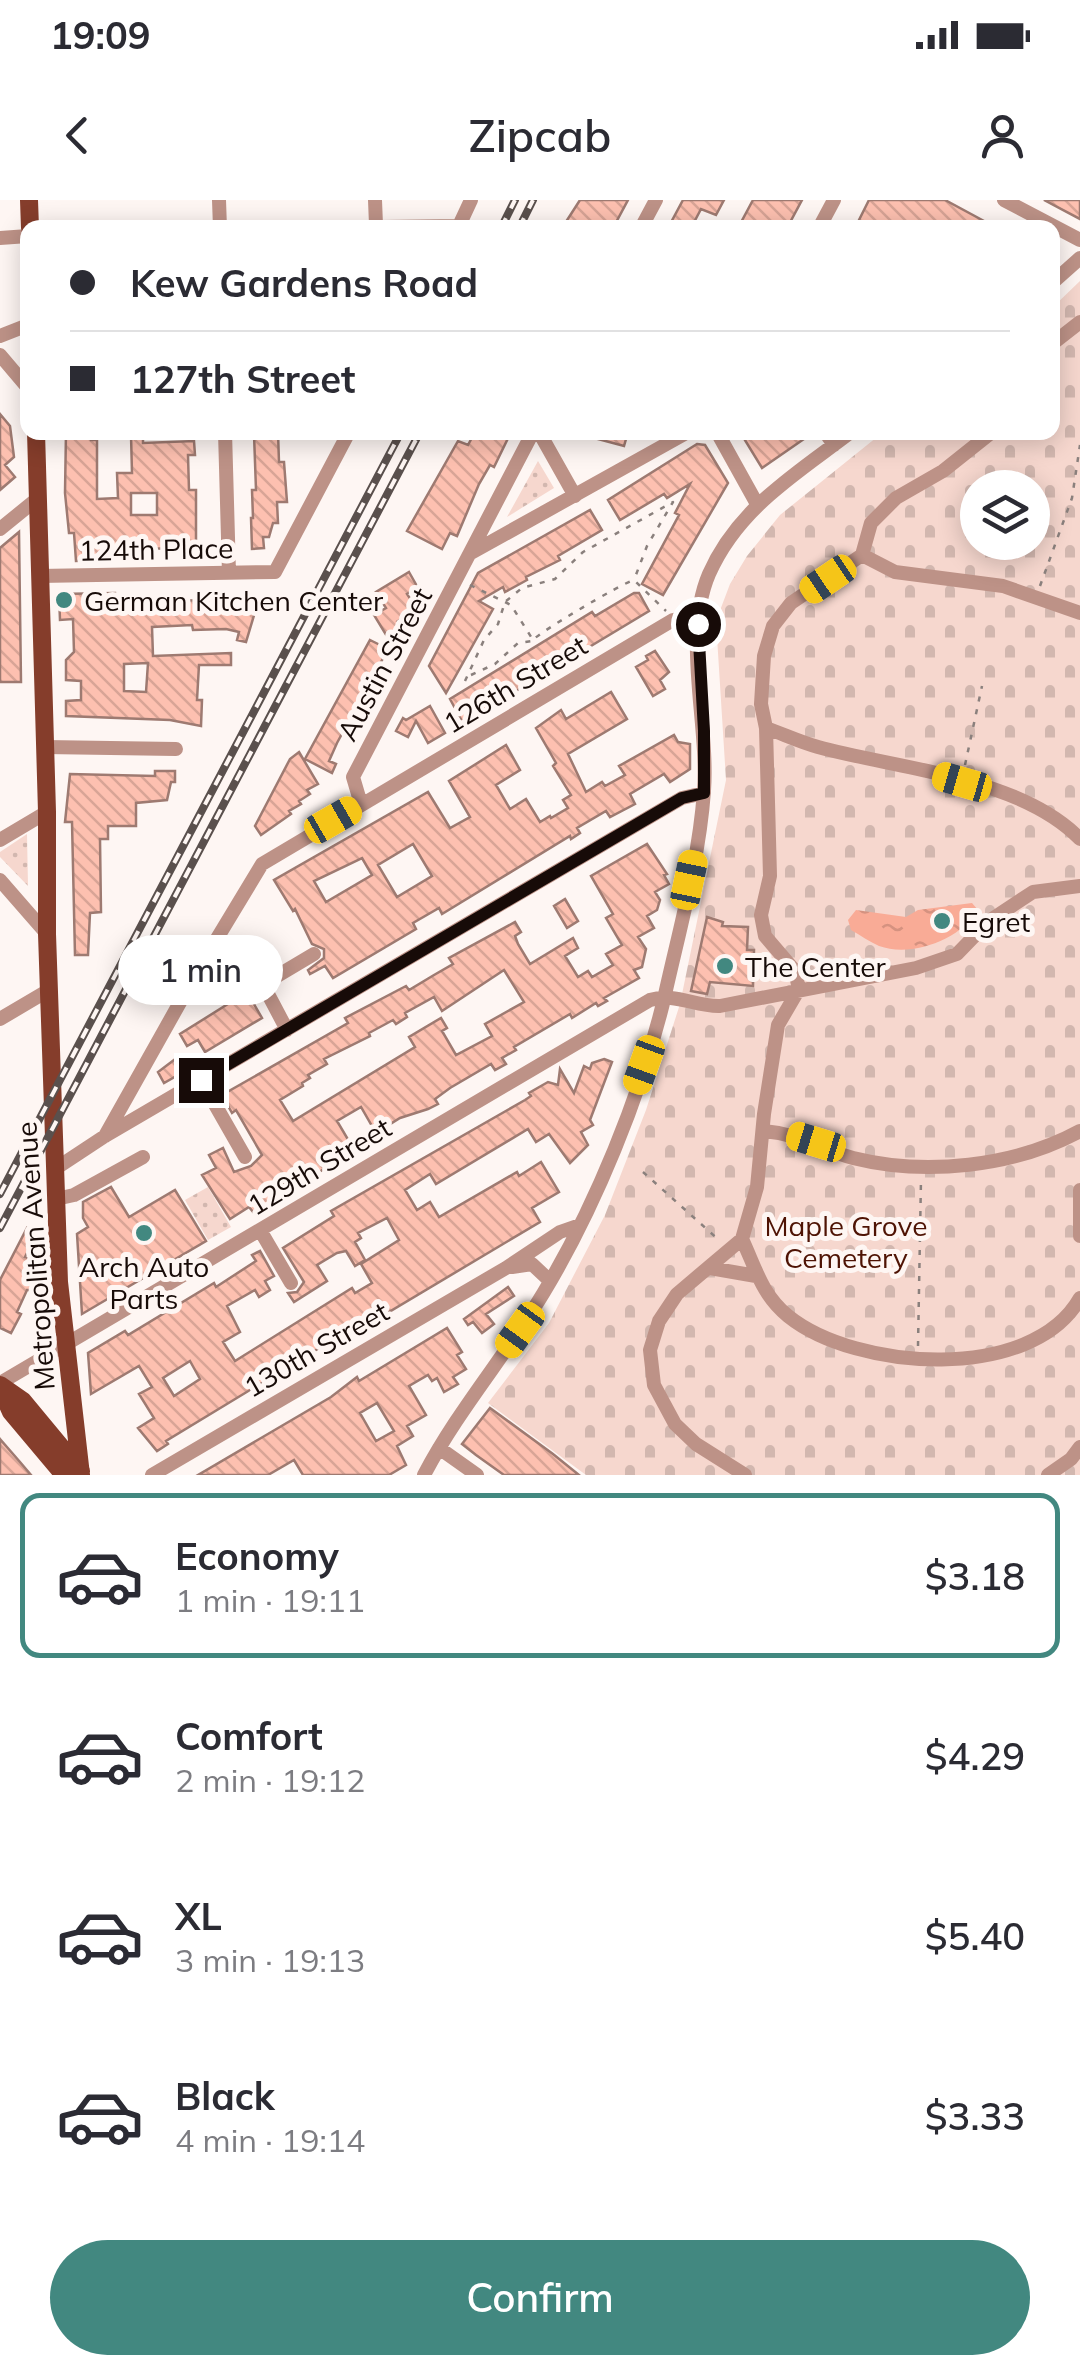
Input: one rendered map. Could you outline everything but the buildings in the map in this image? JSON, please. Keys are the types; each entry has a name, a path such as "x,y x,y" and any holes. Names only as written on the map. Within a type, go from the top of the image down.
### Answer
{"main road":[{"name":"Metropolitan Avenue","path":"36,440 56,1200 64,1345 77,1474"},
{"path":"0,1385 23,1402 77,1474"}],"street":[{"path":"1004,200 1042,220"},
{"path":"1060,276 1080,258"},
{"path":"1060,338 1080,322"},
{"path":"0,355 20,379"},
{"path":"225,440 229,572"},
{"name":"124th Place","path":"38,576 274,572 344,440"},
{"name":"Austin Street","path":"361,804 352,778 532,440"},
{"path":"541,440 576,496"},
{"path":"471,553 674,440"},
{"path":"721,440 757,504"},
{"path":"424,1475 550,1281 580,1225 612,1154 664,996 698,841 704,793 698,615 704,588 716,560 757,504 829,440"},
{"path":"745,1475 696,1444 675,1424 659,1398 651,1372 650,1350 660,1321 677,1294 735,1244 751,1214 778,1024 799,990 795,970 765,936 760,915 770,876 766,728 761,704 764,656 773,626 792,604 862,554 871,522 896,498 943,471 982,440"},
{"path":"0,529 38,498"},
{"path":"862,554 895,572 1003,586 1080,612"},
{"name":"126th Street","path":"361,804 673,620 698,615"},
{"path":"766,728 816,746 1012,796 1070,828 1080,839"},
{"path":"46,747 176,748"},
{"path":"55,1169 682,798 704,793"},
{"path":"105,1136 258,869 361,804"},
{"path":"0,840 47,812"},
{"path":"0,880 47,934"},
{"path":"664,996 720,1006 916,968 957,954 989,921 1032,892 1080,886"},
{"path":"287,1030 267,986 314,954"},
{"path":"0,1019 49,990"},
{"name":"129th Street","path":"0,1385 639,1005 664,996"},
{"path":"201,1080 245,1157"},
{"path":"764,1131 787,1133 850,1157 910,1168 988,1160 1054,1145 1080,1131"},
{"path":"56,1200 74,1195 143,1157"},
{"path":"1080,1190 1080,1236"},
{"name":"130th Street","path":"152,1475 506,1268 560,1232 580,1225"},
{"path":"260,1230 291,1283"},
{"path":"735,1244 772,1300 812,1332 857,1349 918,1359 988,1354 1026,1344 1065,1321 1080,1298"},
{"path":"506,1268 532,1264 550,1281"},
{"path":"710,1268 756,1276"},
{"path":"1048,1475 1071,1459 1080,1447"},
{"path":"440,1448 477,1475"}],"path":[{"path":"1036,597 1072,498 1080,445"},
{"path":"673,502 647,546 634,580 604,593 597,602 558,626 541,630 533,640 518,643 495,664 466,679 484,640 498,624 505,602 522,588 555,579 582,552 673,502"},
{"path":"634,580 666,611"},
{"path":"469,585 514,608 533,640"},
{"path":"962,782 982,686"},
{"path":"308,819 345,798"},
{"path":"918,1359 921,1167"},
{"path":"643,1172 735,1244"}],"green space":[{"name":"Maple Grove Cemetery","path":"1080,281 1080,1475 586,1475 488,1403 549,1323 605,1215 646,1110 680,1004 726,780 716,621 730,584 780,515 873,440 1060,440 1060,300"},
{"path":"538,461 554,488 507,517"},
{"path":"27,834 28,886 0,857 0,852"},
{"path":"208,1187 231,1227 208,1240 185,1200"}],"water":[{"path":"972,903 978,910 960,930 934,943 906,950 876,944 851,930 848,920 856,910 906,917 918,910"}],"railway":[{"path":"505,220 515,200"},
{"path":"523,220 533,200"},
{"path":"0,1194 397,440"},
{"path":"0,1228 416,440"}],"place":[{"name":"German Kitchen Center","path":"64,600"},
{"name":"Egret","path":"942,921"},
{"name":"The Center","path":"725,966"},
{"name":"Arch Auto Parts","path":"144,1233"}],"route":[{"path":"201,1080 682,798 704,793 698,624"}]}
